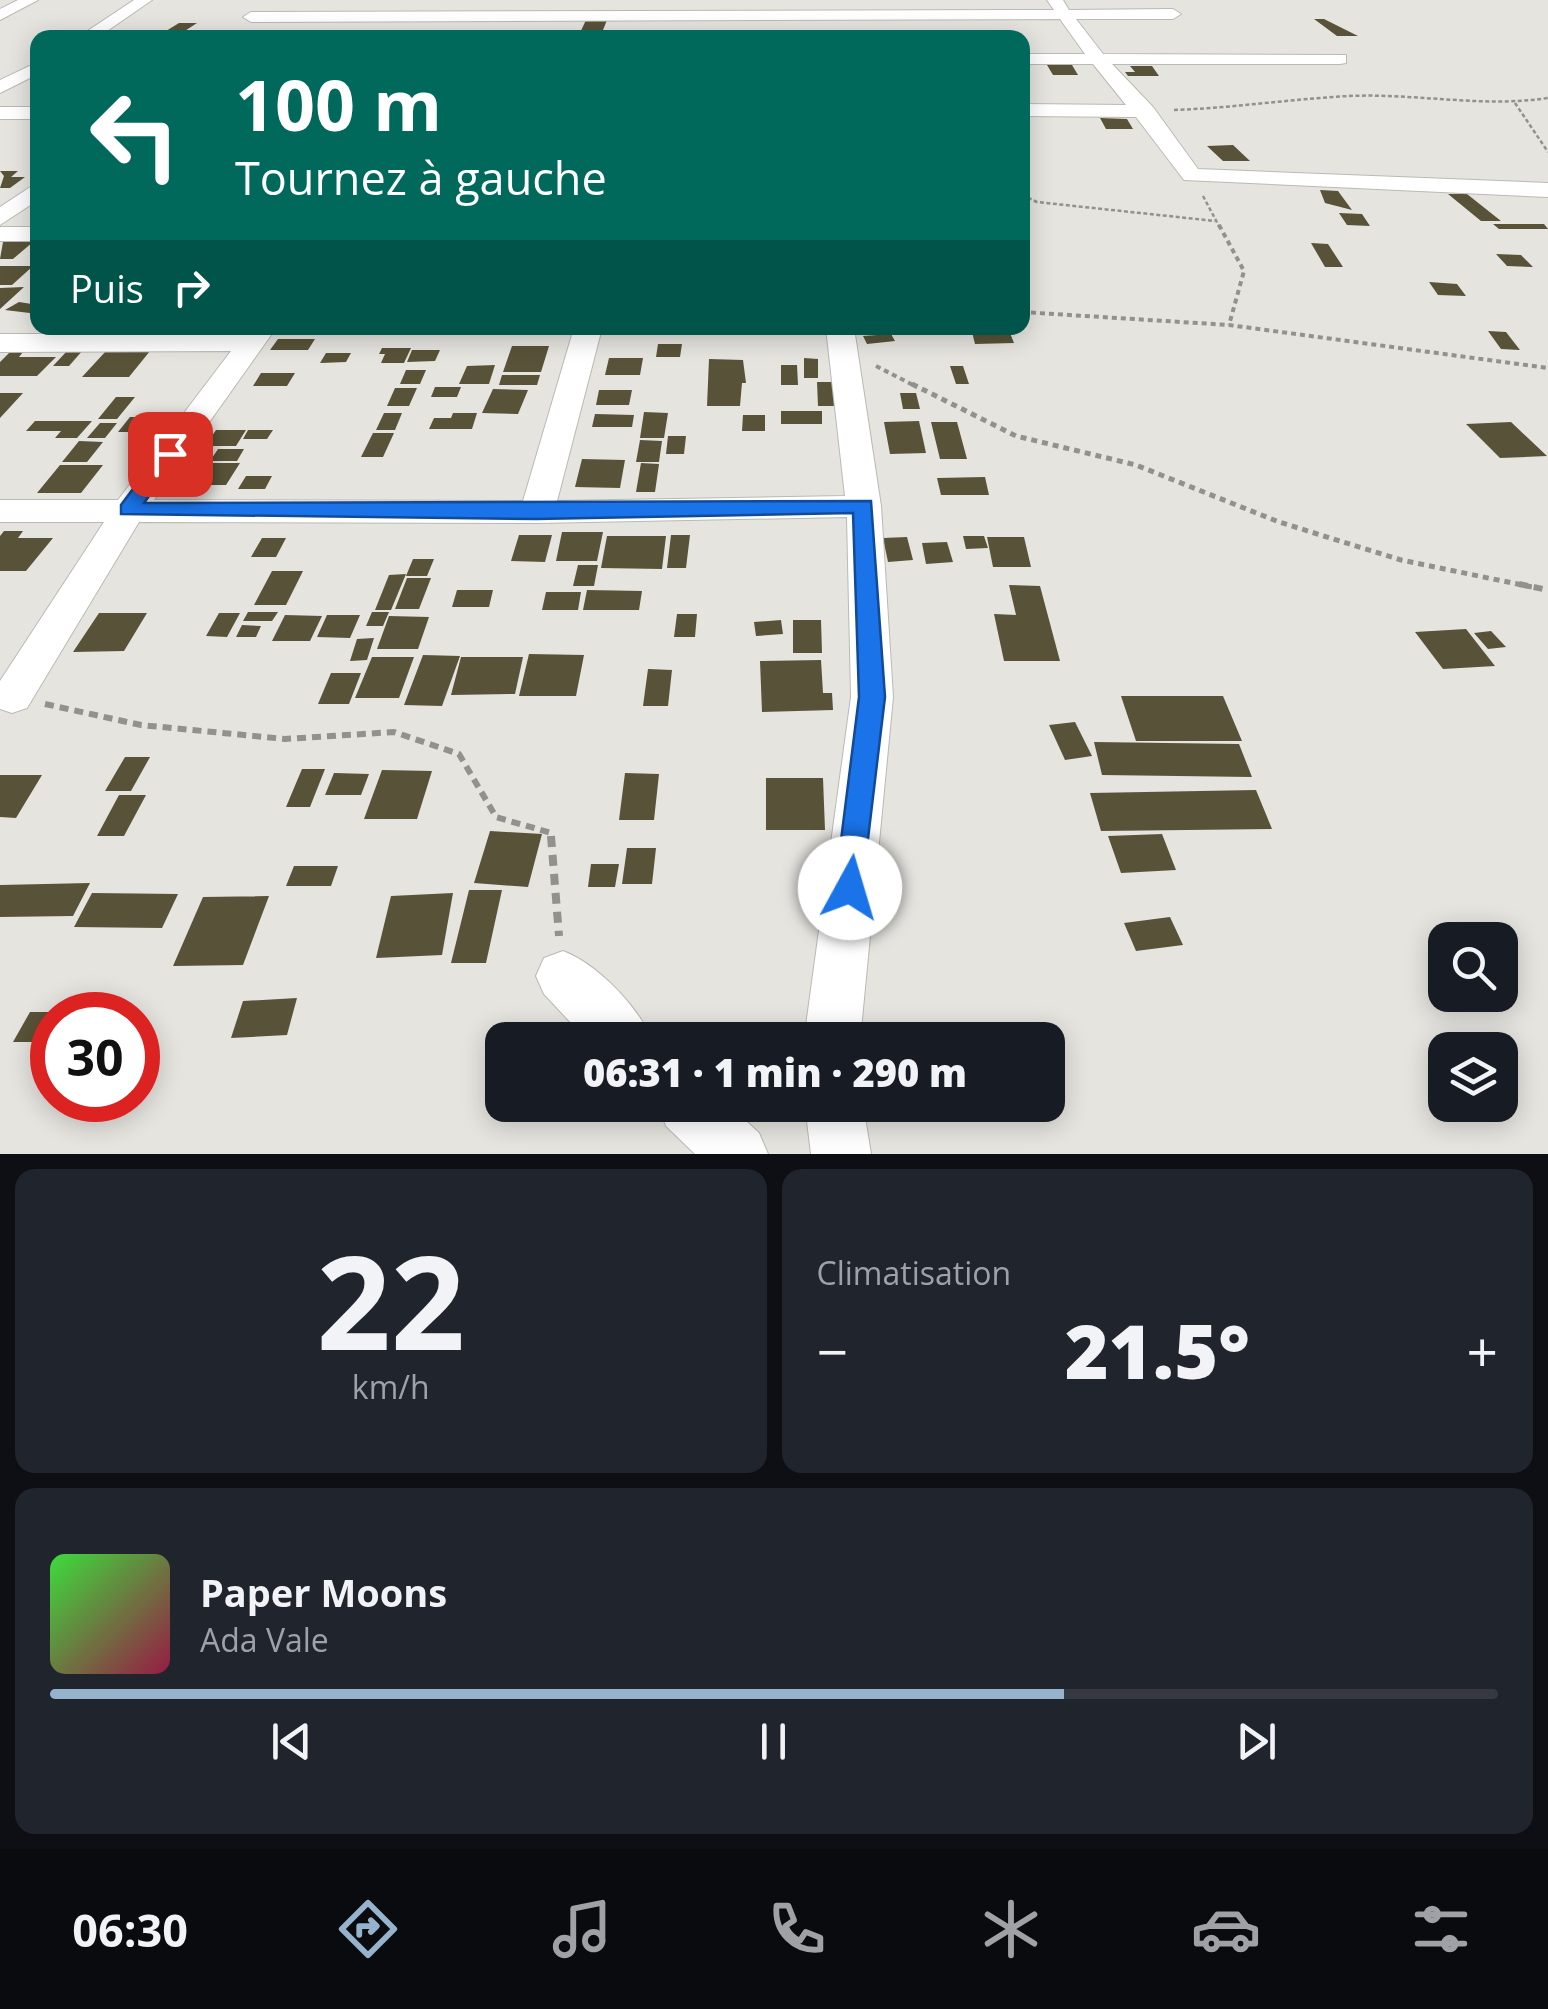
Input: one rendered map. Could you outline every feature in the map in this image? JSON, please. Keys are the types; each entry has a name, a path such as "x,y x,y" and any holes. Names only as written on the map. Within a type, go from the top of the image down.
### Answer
{"street":[{"path":"0,15 30,0"},
{"path":"97,30 144,0"},
{"path":"276,0 245,22 492,6 668,14 804,7 1060,7 1174,14"},
{"path":"474,30 492,6"},
{"path":"1060,7 1096,59 1146,111 1192,174 1548,190"},
{"path":"663,30 668,14"},
{"path":"1030,59 1340,59"},
{"path":"0,60 30,62"},
{"path":"0,87 30,68"},
{"path":"1030,110 1146,111"},
{"path":"0,113 30,113"},
{"path":"0,218 30,195"},
{"path":"0,234 30,234"},
{"path":"0,343 256,335"},
{"path":"12,697 129,510 256,335"},
{"path":"536,512 586,335"},
{"path":"834,1022 872,697 864,506 842,338"},
{"path":"0,510 536,512 864,506"},
{"path":"563,976 607,1022"},
{"path":"705,1122 738,1154"},
{"path":"836,1122 840,1154"}],"path":[{"path":"1146,111 1251,108 1352,96 1515,103 1548,98"},
{"path":"1515,103 1548,152"},
{"path":"1192,174 1244,271 1229,326"},
{"path":"1030,199 1215,221"},
{"path":"1030,313 1229,326 1528,362 1548,368"},
{"path":"842,338 1016,436 1136,465 1279,522 1401,560 1548,590"},
{"path":"12,697 141,725 284,739 394,732 459,754 496,817 550,833 563,976"}],"building":[{"path":"1314,19 1324,19 1358,36 1337,36"},
{"path":"586,20 607,20 603,30 581,30"},
{"path":"179,23 197,23 186,30 168,30"},
{"path":"1047,65 1072,65 1078,75 1053,75"},
{"path":"1130,66 1152,66 1159,76 1128,76 1125,72 1135,72"},
{"path":"1100,118 1127,119 1133,129 1106,129"},
{"path":"1233,145 1250,161 1223,161 1207,146"},
{"path":"0,171 18,171 11,177 25,177 10,188 0,188 4,176"},
{"path":"1320,190 1338,191 1352,210 1325,203"},
{"path":"1448,194 1467,194 1501,221 1481,221"},
{"path":"1339,213 1362,214 1370,226 1347,225"},
{"path":"1493,224 1544,224 1548,229 1499,229"},
{"path":"3,242 30,242 13,259 0,259"},
{"path":"1311,243 1328,244 1343,267 1325,267"},
{"path":"1496,254 1521,255 1533,267 1507,266"},
{"path":"0,266 30,266 12,285 0,285"},
{"path":"1429,282 1457,284 1466,296 1438,295"},
{"path":"24,287 0,309 0,288"},
{"path":"19,302 30,304 30,313 5,310"},
{"path":"1488,331 1506,332 1520,350 1501,349"},
{"path":"892,335 895,341 867,344 863,336"},
{"path":"973,335 1011,335 1014,343 975,344"},
{"path":"278,339 315,339 308,350 270,350"},
{"path":"658,344 682,344 680,357 656,357"},
{"path":"512,346 549,346 541,372 503,372"},
{"path":"382,348 411,348 404,363 381,363 385,354 379,354"},
{"path":"83,350 69,366 53,366 67,351"},
{"path":"412,350 440,350 435,361 407,362"},
{"path":"106,351 150,351 129,377 82,377"},
{"path":"10,352 23,352 19,357 56,357 37,376 0,376 0,362"},
{"path":"326,353 351,353 346,362 320,363"},
{"path":"609,358 643,358 640,375 605,375"},
{"path":"804,358 818,359 818,378 804,378"},
{"path":"709,359 743,360 746,383 742,383 740,406 707,406"},
{"path":"495,365 489,384 459,384 467,366"},
{"path":"781,365 797,365 798,385 781,385"},
{"path":"950,366 963,366 969,384 956,384"},
{"path":"406,370 426,370 420,384 400,384"},
{"path":"261,373 295,373 287,386 253,386"},
{"path":"502,375 540,375 537,385 499,385"},
{"path":"817,382 836,382 837,406 818,406"},
{"path":"435,387 461,387 457,397 431,397"},
{"path":"395,388 417,388 409,406 387,406"},
{"path":"493,389 528,390 518,414 482,413"},
{"path":"599,390 632,390 629,405 596,405"},
{"path":"0,393 23,393 0,418"},
{"path":"900,393 916,393 920,409 903,409"},
{"path":"116,397 135,397 117,419 98,419"},
{"path":"781,411 822,411 822,424 781,424"},
{"path":"644,412 668,413 664,438 640,438"},
{"path":"384,413 402,413 395,430 376,430"},
{"path":"453,413 477,413 472,429 429,429 434,418 451,418"},
{"path":"595,414 634,415 632,427 592,427"},
{"path":"743,415 765,415 765,431 742,431"},
{"path":"130,417 165,417 154,432 118,432"},
{"path":"35,421 92,421 77,438 55,438 61,431 26,431"},
{"path":"919,421 926,453 890,454 884,422"},
{"path":"931,422 957,422 967,459 940,459"},
{"path":"1511,422 1547,456 1500,458 1466,424"},
{"path":"100,423 117,423 105,438 87,438"},
{"path":"216,430 246,430 236,446 205,446"},
{"path":"248,430 273,430 267,439 243,439"},
{"path":"373,433 394,433 383,457 361,457"},
{"path":"668,436 686,436 684,454 666,454"},
{"path":"640,440 662,441 659,462 636,462"},
{"path":"79,441 103,442 87,462 62,462"},
{"path":"218,449 244,449 237,461 210,461"},
{"path":"582,459 625,460 620,488 575,487"},
{"path":"200,463 240,463 226,485 185,485"},
{"path":"641,463 659,464 655,492 636,492"},
{"path":"60,465 103,465 81,493 37,493"},
{"path":"246,476 272,476 265,489 238,489"},
{"path":"985,477 989,495 941,495 937,478"},
{"path":"4,531 23,531 18,538 53,538 26,571 0,571 0,536"},
{"path":"562,532 603,532 597,561 556,561"},
{"path":"519,535 552,535 545,562 511,561"},
{"path":"671,535 690,535 686,568 667,568"},
{"path":"607,536 666,536 662,569 601,568"},
{"path":"963,536 984,536 988,548 966,549"},
{"path":"907,537 913,560 888,562 883,538"},
{"path":"987,537 1024,537 1031,567 993,567"},
{"path":"262,538 286,538 276,557 251,557"},
{"path":"947,542 953,562 926,564 922,543"},
{"path":"413,559 434,559 427,576 406,576"},
{"path":"578,565 598,565 594,586 573,586"},
{"path":"272,571 303,571 286,605 254,605"},
{"path":"406,574 391,610 375,610 389,575"},
{"path":"407,578 431,578 419,609 395,609"},
{"path":"1009,585 1040,586 1060,661 1004,661 994,614 1016,615"},
{"path":"457,590 493,590 489,607 452,607"},
{"path":"587,590 642,591 639,610 583,610"},
{"path":"546,592 581,592 578,610 542,610"},
{"path":"248,612 278,612 272,621 243,621"},
{"path":"372,612 389,612 383,626 366,626"},
{"path":"99,613 147,613 124,651 73,652"},
{"path":"219,613 240,613 227,637 206,636"},
{"path":"677,614 697,614 695,637 674,637"},
{"path":"285,615 322,616 310,641 272,641"},
{"path":"327,615 360,615 350,638 317,637"},
{"path":"389,616 429,617 418,649 377,649"},
{"path":"781,620 783,634 756,636 754,622"},
{"path":"793,620 821,620 822,653 793,653"},
{"path":"242,625 261,626 256,637 236,637"},
{"path":"1466,629 1495,666 1443,669 1415,632"},
{"path":"1491,631 1506,647 1488,649 1474,633"},
{"path":"374,638 367,660 350,661 357,639"},
{"path":"529,654 584,655 576,696 519,696"},
{"path":"423,655 460,656 442,706 404,705"},
{"path":"372,657 414,657 399,698 355,698"},
{"path":"461,657 523,657 515,694 451,695"},
{"path":"821,660 823,693 832,693 833,710 762,712 760,661"},
{"path":"648,669 672,670 668,706 643,706"},
{"path":"331,673 361,673 349,704 318,704"},
{"path":"1121,696 1223,696 1242,741 1136,741"},
{"path":"1075,722 1092,756 1065,760 1049,725"},
{"path":"1094,742 1239,744 1252,777 1102,775"},
{"path":"125,757 150,757 131,791 105,791"},
{"path":"302,769 325,769 310,807 286,807"},
{"path":"382,770 432,771 417,819 364,819"},
{"path":"334,773 369,774 361,795 325,795"},
{"path":"625,773 659,774 654,820 619,820"},
{"path":"0,775 42,775 16,818 0,817"},
{"path":"766,778 823,778 825,830 766,830"},
{"path":"1256,790 1272,829 1101,831 1090,793"},
{"path":"119,795 146,795 124,836 97,836"},
{"path":"490,831 542,834 528,887 474,883"},
{"path":"1162,834 1176,870 1121,873 1108,836"},
{"path":"627,848 656,848 652,884 622,884"},
{"path":"591,864 619,864 615,887 588,887"},
{"path":"294,866 338,866 331,886 286,886"},
{"path":"90,883 73,916 0,917 0,885"},
{"path":"469,890 502,890 486,963 451,963"},
{"path":"92,893 178,894 162,928 74,927"},
{"path":"453,893 442,955 376,958 391,896"},
{"path":"269,896 243,965 173,966 203,897"},
{"path":"1170,917 1183,945 1136,951 1124,923"},
{"path":"297,998 287,1035 231,1038 243,1001"},
{"path":"30,1012 30,1042 13,1042"}],"route":[{"path":"170,454 129,510 536,512 864,506 872,697 850,888"}]}
